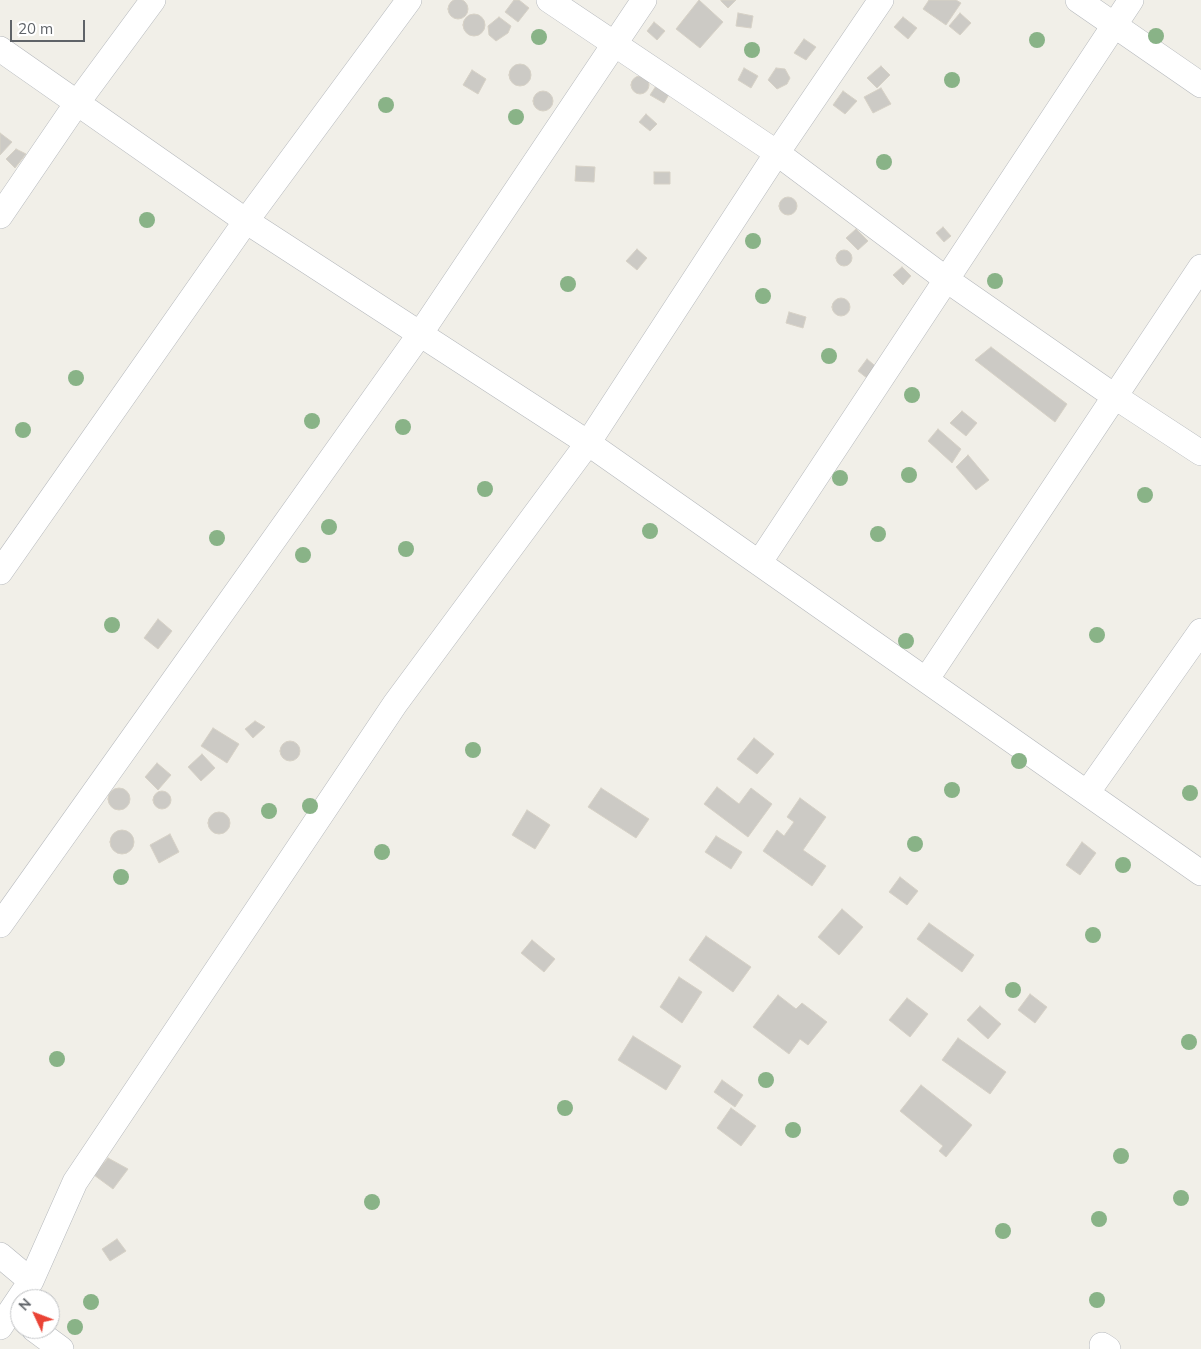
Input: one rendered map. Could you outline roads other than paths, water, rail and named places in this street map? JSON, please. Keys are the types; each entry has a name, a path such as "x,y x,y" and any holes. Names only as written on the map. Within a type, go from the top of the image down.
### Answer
{"street":[{"path":"0,216 77,103 153,0"},
{"path":"0,572 246,221 409,0"},
{"path":"549,0 777,152 947,280 1114,396 1201,453"},
{"path":"0,925 420,334 614,42 644,0"},
{"path":"27,1289 75,1182 395,704 588,443 777,152 881,0"},
{"path":"1078,0 1201,85"},
{"path":"760,563 1131,0"},
{"path":"0,49 246,221 588,443 1201,873"},
{"path":"926,680 1201,267"},
{"path":"1087,793 1201,631"},
{"path":"0,1255 31,1281"},
{"path":"48,1339 61,1349"}]}
